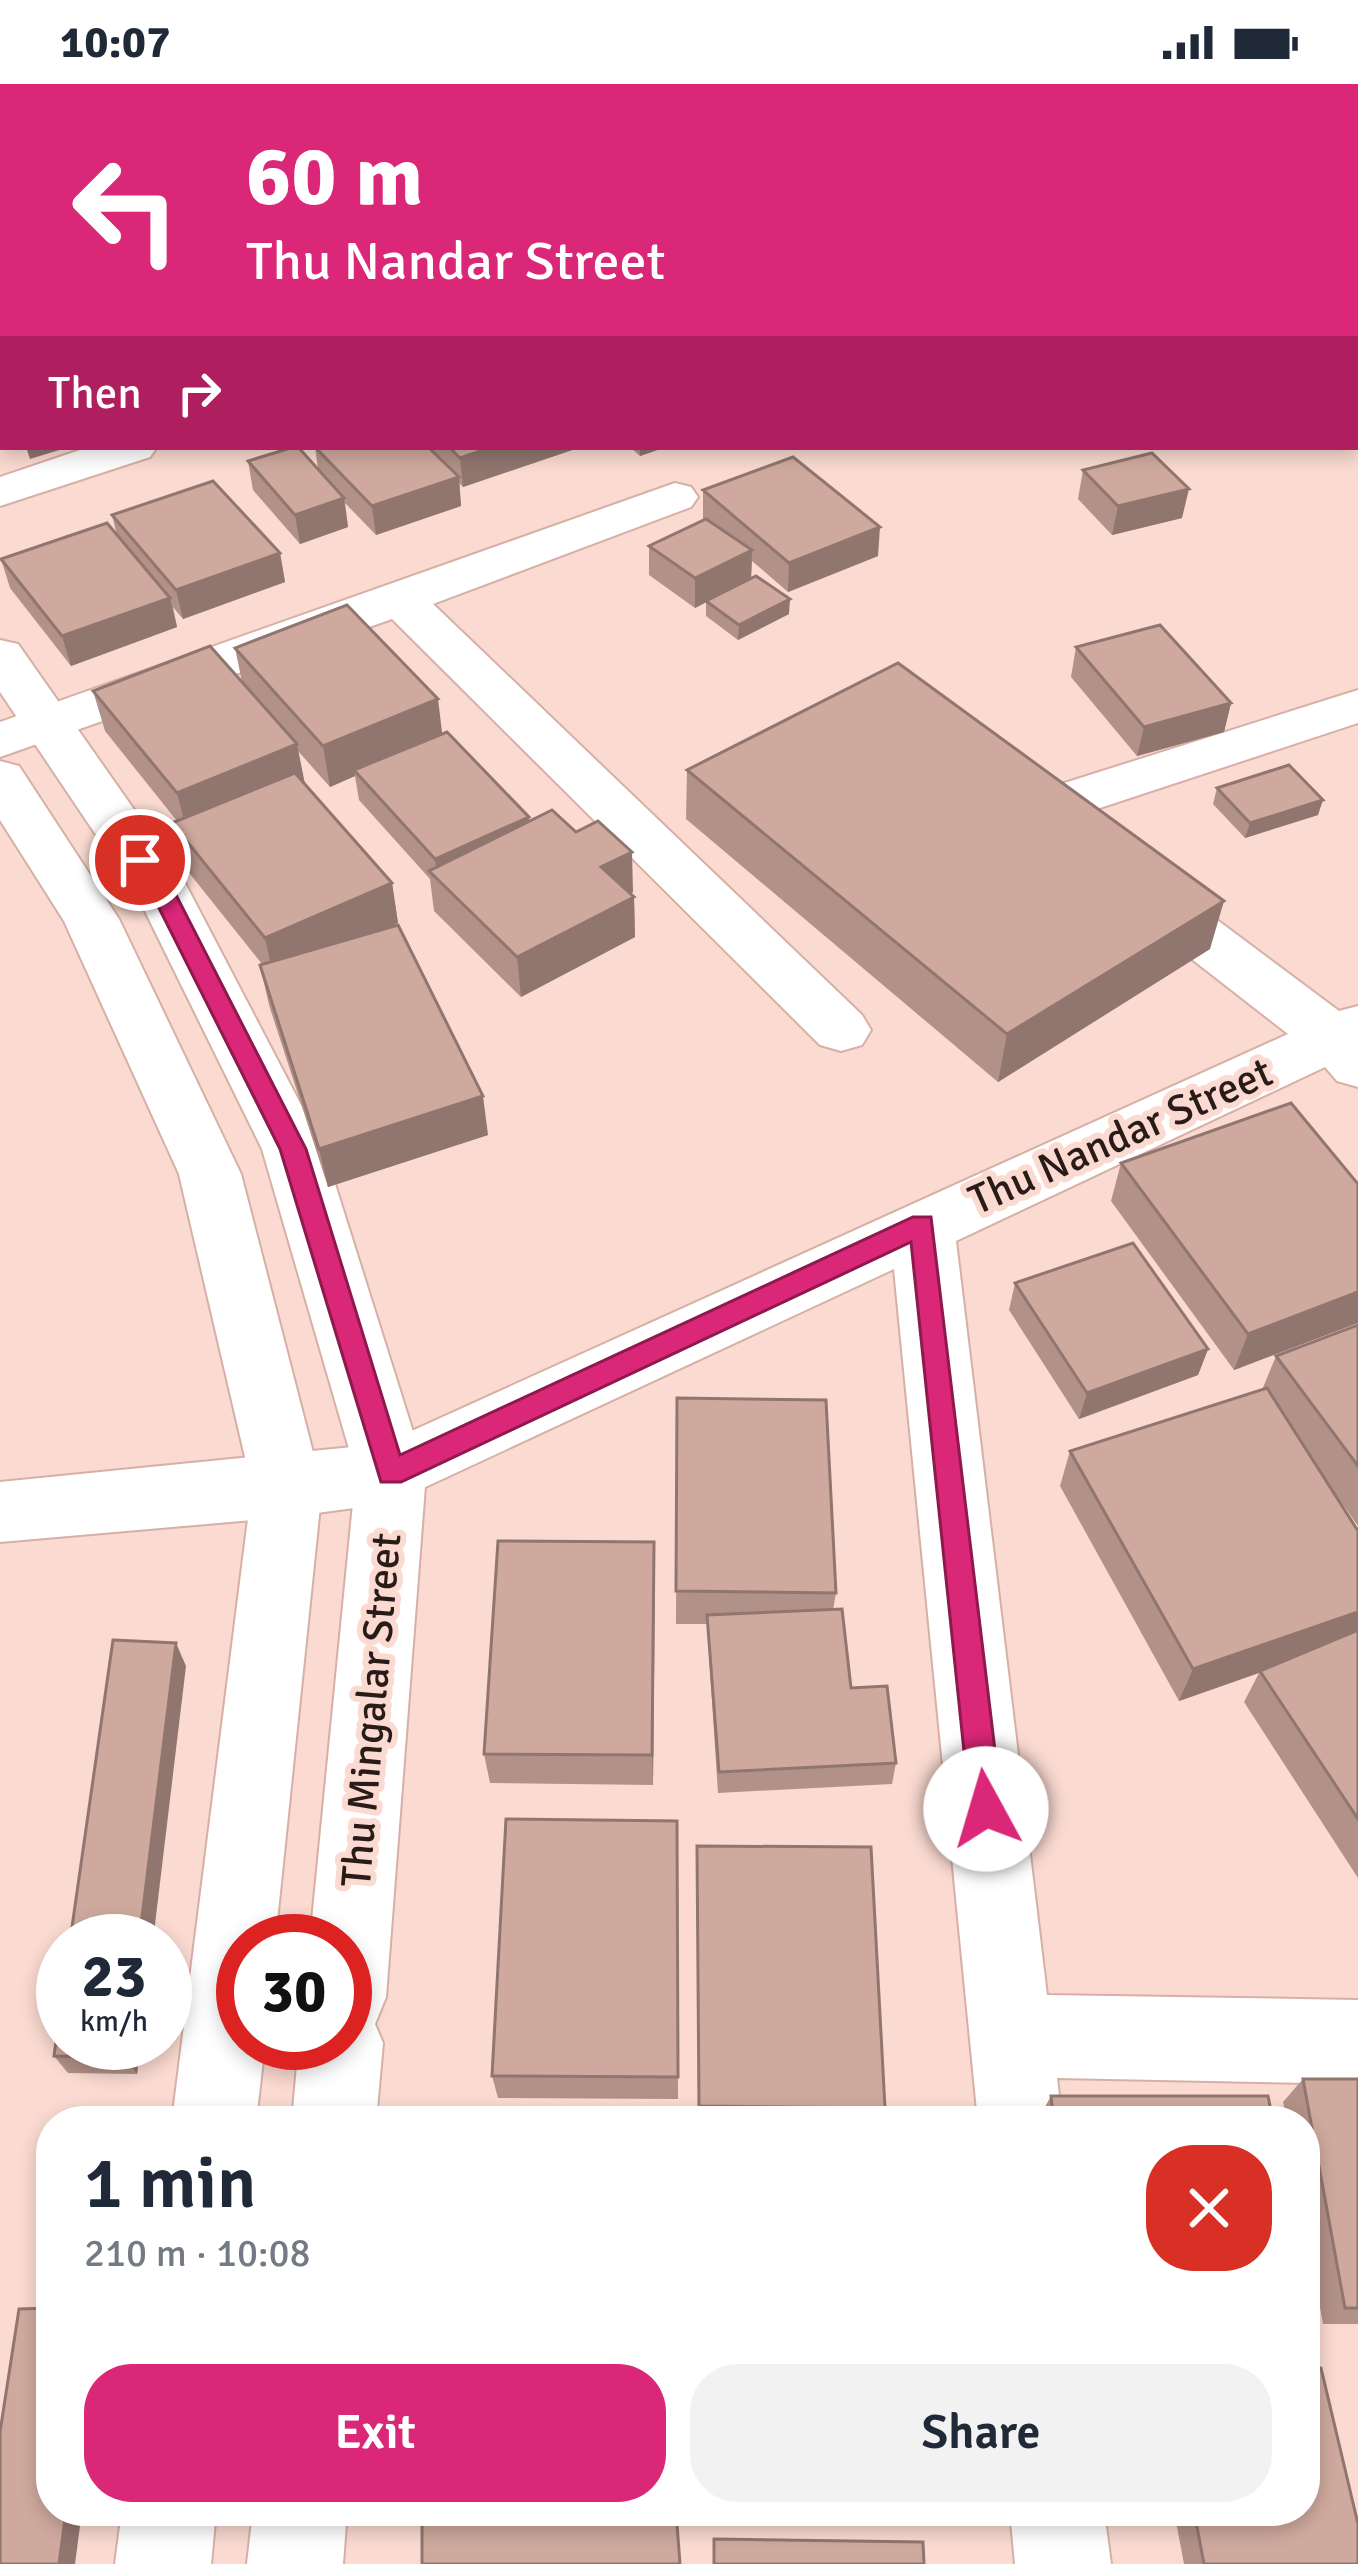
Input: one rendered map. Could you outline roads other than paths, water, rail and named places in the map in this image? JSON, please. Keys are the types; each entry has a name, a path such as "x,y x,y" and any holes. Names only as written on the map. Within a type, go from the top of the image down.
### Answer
{"street":[{"path":"0,492 125,450"},
{"path":"23,731 400,600 676,497"},
{"path":"400,600 841,1030"},
{"name":"Thu Mingalar Street","path":"0,655 23,731 164,893 293,1149 391,1473 352,1914"},
{"path":"1350,1044 1018,797 1358,706"},
{"path":"0,778 92,919 210,1174 286,1487 216,2106"},
{"path":"92,919 164,893"},
{"name":"Thu Nandar Street","path":"0,1512 391,1473 922,1225 1350,1044"},
{"path":"170,1086 250,1066"},
{"path":"922,1225 1018,2106"},
{"path":"1011,2036 1358,2042"},
{"path":"335,2106 339,2070"},
{"path":"163,2564 167,2526"},
{"path":"295,2564 299,2526"},
{"path":"1059,2526 1063,2564"}]}
